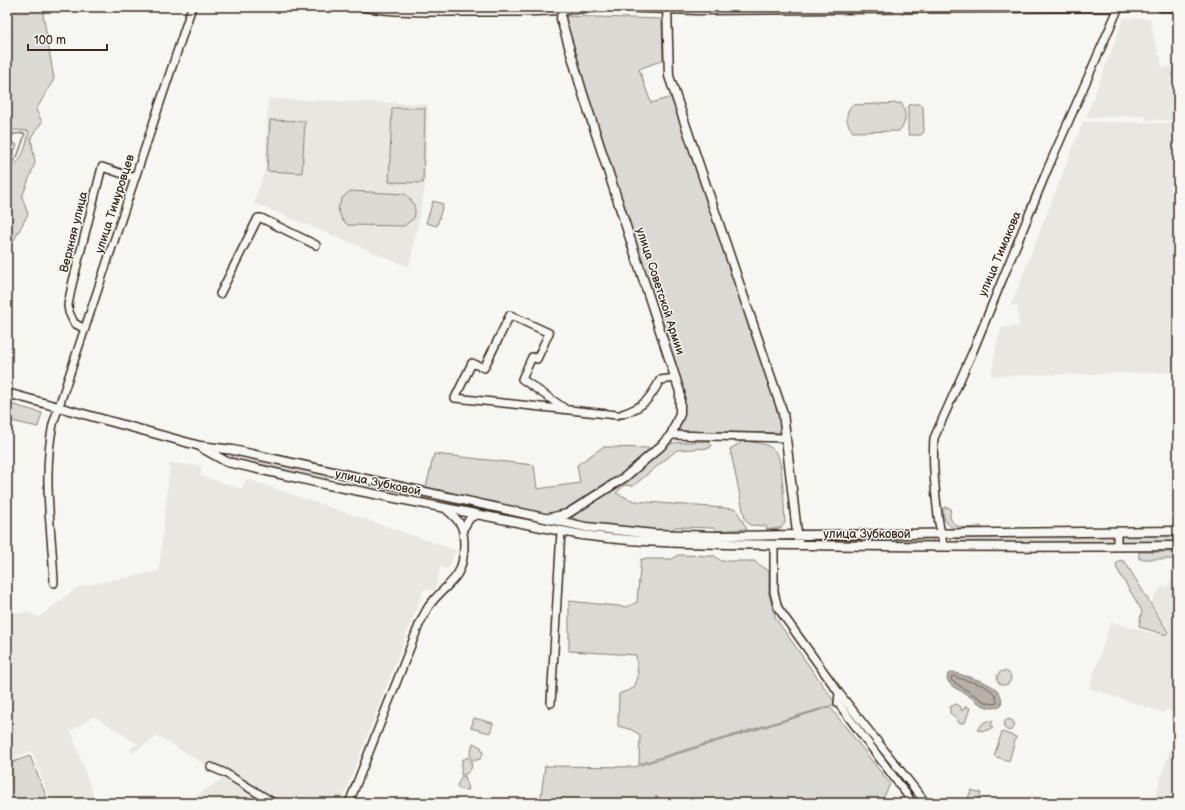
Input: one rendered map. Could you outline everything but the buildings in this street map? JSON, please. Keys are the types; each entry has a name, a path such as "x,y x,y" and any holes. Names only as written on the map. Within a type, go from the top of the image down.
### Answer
{"main road":[{"path":"562,8 602,7"},
{"path":"616,7 667,7 697,10 1137,7"},
{"path":"667,7 670,76 783,413 798,545"},
{"path":"1161,7 1178,7"},
{"name":"улица Советской Армии","path":"545,519 567,514 625,477 671,435 680,414 680,392 676,378 584,96 561,20 562,8"},
{"name":"улица Зубковой","path":"7,393 200,446 233,450 586,527 654,534 797,536 1178,531"},
{"name":"улица Зубковой","path":"200,446 226,462 354,491 447,510 608,538 653,542 774,545 1178,546"},
{"path":"226,462 224,457 226,452 233,450"},
{"path":"324,484 330,481 330,475 326,471"},
{"path":"338,487 334,482 335,476 341,473"},
{"path":"354,491 358,477"},
{"path":"419,504 415,498 416,493 424,492"},
{"path":"559,530 559,521 567,514"}],"street":[{"name":"улица Тимуровцев","path":"59,408 192,7"},
{"path":"361,7 389,11 562,8"},
{"name":"улица Тимакова","path":"943,546 938,517 933,450 934,438 974,351 1031,209 1117,7"},
{"name":"Верхняя улица","path":"85,329 74,323 69,312 68,305 102,167 136,178"},
{"path":"220,294 258,218 261,218 316,244"},
{"path":"564,408 522,379 532,357 537,359 549,333 510,315 484,368 472,363 455,398 564,408 574,411 619,414 636,409 650,398 660,380 676,378"},
{"path":"54,584 46,469 53,424 59,408"},
{"path":"671,435 786,438"},
{"path":"349,803 419,625 429,606 447,588 459,570 464,554 463,529 458,518 447,510"},
{"path":"463,529 470,518 476,515"},
{"path":"550,703 559,530"},
{"path":"1117,532 1117,546"},
{"path":"774,545 774,592 778,608 839,693 926,803"},
{"path":"839,693 838,703 910,799 917,792"},
{"path":"211,767 225,773 274,803"}],"shaded area":[{"path":"12,7 46,7 43,14 54,79 36,110 42,122 31,137 35,163 22,197 28,214 7,253 7,168 17,162 23,153 29,131 15,130 7,136 7,85 10,66 7,33 12,35 7,19"},
{"path":"564,16 662,19 663,60 639,69 651,103 672,97 781,416 781,433 677,431 684,415 684,392 564,20"},
{"path":"1124,18 1151,19 1153,34 1159,56 1161,56 1161,67 1178,67 1178,120 1145,120 1145,116 1086,117"},
{"path":"268,99 428,104 425,188 409,267 254,203 265,169"},
{"path":"901,103 905,114 905,121 904,125 899,131 853,132 847,122 849,108 852,105"},
{"path":"911,104 921,104 923,106 924,132 921,135 909,135 908,107"},
{"path":"392,108 425,108 423,183 389,182"},
{"path":"270,120 305,121 302,173 267,171"},
{"path":"1083,122 1178,123 1178,372 991,376 998,338 1003,327 1019,327 1018,307 1011,305"},
{"path":"12,142 17,145 10,162 7,162 7,145"},
{"path":"350,191 405,194 414,204 414,218 404,226 348,225 342,220 338,209 342,198"},
{"path":"433,201 443,204 437,226 426,223"},
{"path":"7,403 42,413 38,427 7,420"},
{"path":"708,441 712,445 710,448 677,450 633,486 625,485 616,493 634,501 736,509 747,529 717,531 713,528 676,527 668,531 582,523 570,516 628,480 672,443"},
{"path":"743,441 767,445 777,454 781,467 785,523 781,528 767,530 766,526 750,525 745,519 730,449"},
{"path":"603,447 652,448 623,473 566,509 545,515 426,487 434,454 534,465 537,489 580,483 577,465"},
{"path":"237,454 325,473 327,477 323,481 232,458 232,455"},
{"path":"170,463 202,466 201,476 242,489 246,479 456,550 448,569 440,567 435,590 424,589 341,803 268,803 158,736 133,753 130,749 138,744 94,716 71,731 96,803 51,803 32,751 7,760 7,614 28,612 39,617 78,587 159,571"},
{"path":"422,497 545,522 542,524 422,500"},
{"path":"944,507 950,508 950,517 955,525 964,528 981,526 982,528 968,531 949,525 945,521 943,515"},
{"path":"1178,534 1178,544 1120,543 1120,536 1123,535"},
{"path":"1112,535 1114,537 1114,542 1112,544 958,543 957,540 960,536"},
{"path":"935,538 929,543 818,541 820,539"},
{"path":"1139,552 1178,552 1178,559 1139,559"},
{"path":"678,555 715,556 721,561 754,561 769,571 769,594 776,619 836,704 639,764 640,735 632,730 618,726 619,694 634,688 638,677 636,655 569,651 569,601 627,607 637,602 641,559 672,559"},
{"path":"1120,560 1125,562 1168,632 1166,635 1140,627 1139,625 1142,611 1117,569 1116,564"},
{"path":"1177,568 1178,714 1165,709 1164,713 1089,688 1111,622 1166,637 1170,633 1151,602 1162,586 1167,588"},
{"path":"1001,671 1007,671 1011,675 1011,681 1007,685 1001,685 997,681 997,675"},
{"path":"956,704 960,706 962,711 966,706 970,708 965,723 959,723 950,713 950,707"},
{"path":"830,707 890,784 884,797 877,802 540,803 545,766 634,767"},
{"path":"474,718 493,723 490,733 471,728"},
{"path":"1007,720 1011,720 1013,721 1013,729 1007,730 1004,727 1004,723"},
{"path":"993,721 991,725 993,728 984,731 977,730 983,723"},
{"path":"1178,724 1178,803 1153,803"},
{"path":"1002,732 1016,737 1009,761 994,756"},
{"path":"473,743 481,747 483,754 480,759 473,761 470,755"},
{"path":"30,756 49,803 7,803 7,764"},
{"path":"468,757 472,762 471,769 466,774 461,775 462,760"},
{"path":"465,776 468,790 459,789 457,786 461,777"},
{"path":"224,779 263,803 184,803 219,781"},
{"path":"971,790 981,793 978,803 968,803 967,801"}],"water":[{"path":"954,672 992,686 998,691 1001,697 1001,705 989,708 951,685 947,679 948,674"}],"waterway":[{"path":"7,7 7,12"},
{"path":"7,140 14,134 25,134 18,155 10,165 7,165"}]}
